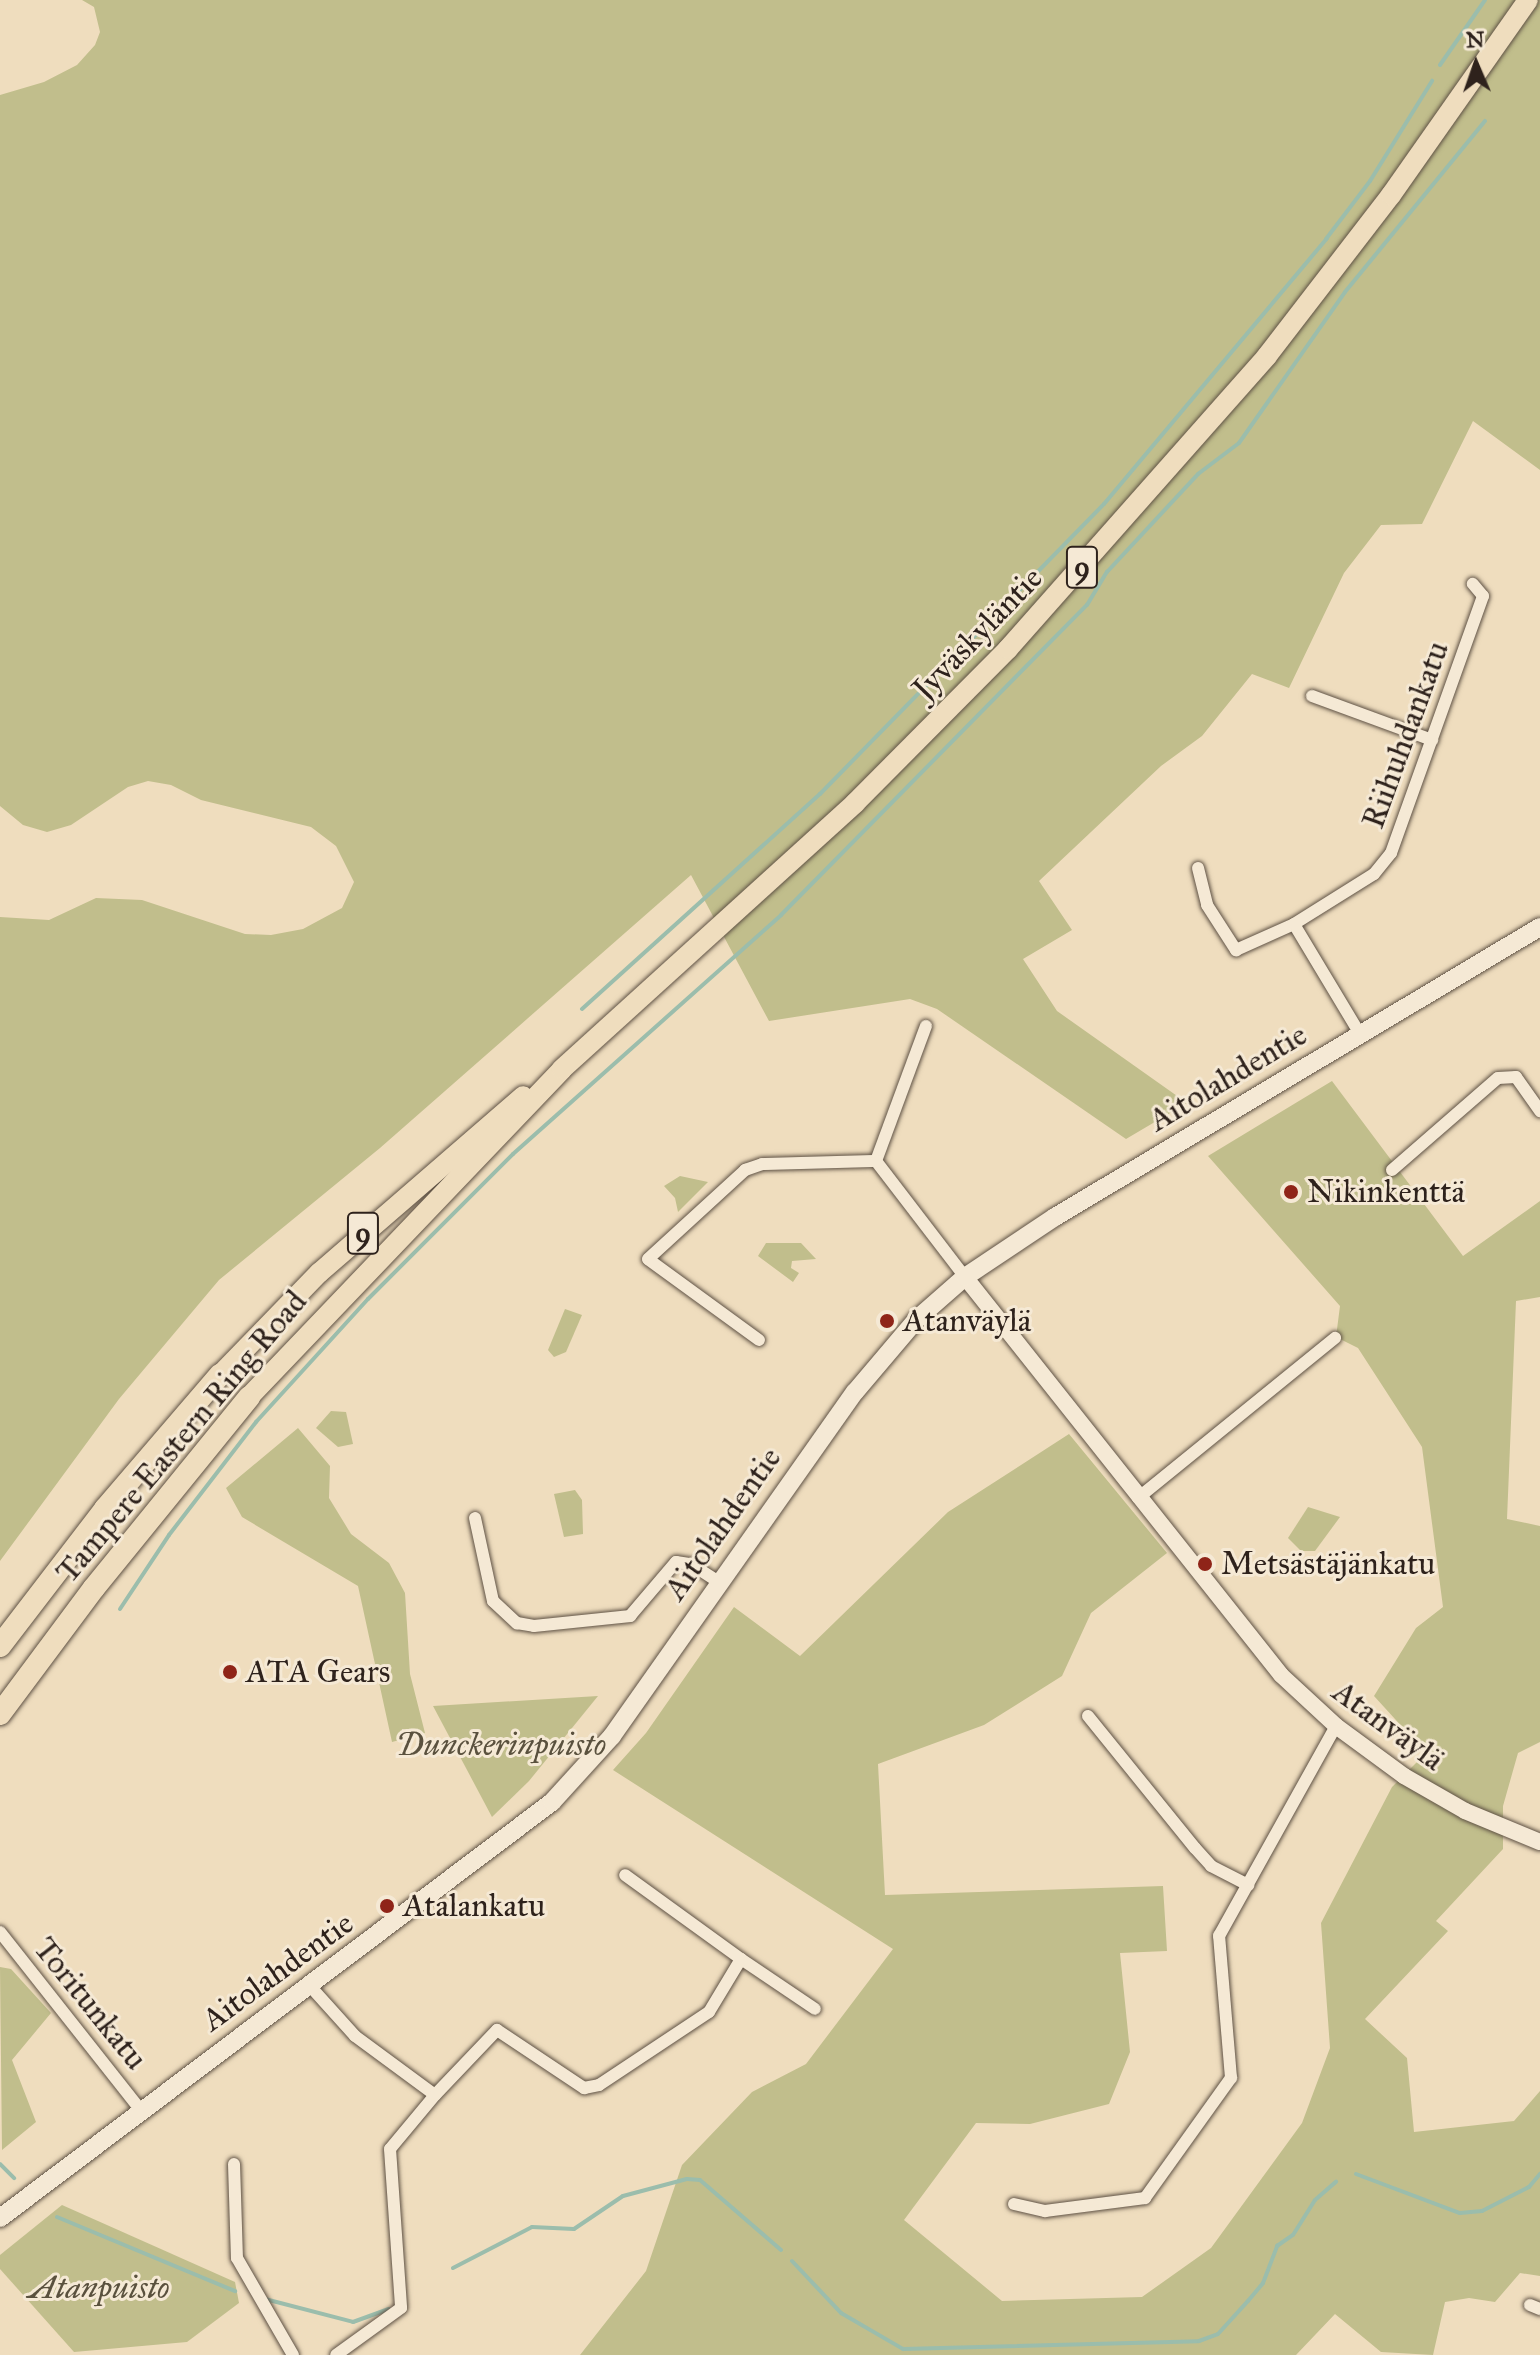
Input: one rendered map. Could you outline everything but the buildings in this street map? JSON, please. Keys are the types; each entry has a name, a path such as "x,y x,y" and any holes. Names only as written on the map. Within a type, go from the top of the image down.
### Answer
{"highway":[{"name":"Jyväskyläntie","path":"562,1069 855,803 1008,649 1277,343 1391,195 1528,0"},
{"name":"Tampere Eastern Ring Road","path":"0,1646 105,1509 220,1375 319,1273 454,1151 562,1069"},
{"name":"Tampere Eastern Ring Road","path":"0,1714 249,1397 562,1069"}],"main road":[{"name":"Aitolahdentie","path":"0,2218 140,2109 310,1986 552,1802 619,1727 717,1581 855,1392 917,1319 965,1277 1540,927"}],"street":[{"name":"Riihuhdankatu","path":"1198,868 1207,905 1236,950 1294,924 1374,874 1391,853 1483,596 1473,584"},
{"path":"1312,696 1432,740"},
{"path":"1294,924 1360,1034"},
{"path":"876,1161 926,1026"},
{"path":"1392,1170 1508,1075 1540,1111"},
{"path":"759,1340 648,1259 745,1170 762,1164 876,1161"},
{"path":"876,1161 965,1277"},
{"name":"Atanväylä","path":"965,1277 1249,1639 1336,1726 1425,1789 1540,1842"},
{"path":"1138,1498 1335,1338"},
{"path":"475,1518 493,1601 517,1623 534,1626 630,1616 671,1564 680,1561 717,1581"},
{"path":"1088,1716 1211,1866 1248,1885"},
{"path":"1014,2204 1045,2211 1132,2203 1159,2184 1231,2078 1218,1948 1224,1925 1336,1726"},
{"path":"625,1875 815,2009"},
{"name":"Toritunkatu","path":"0,1932 140,2109"},
{"path":"336,2355 401,2308 390,2149 435,2095 497,2030 584,2088 599,2085 709,2012 741,1959"},
{"path":"310,1986 355,2036 435,2095"},
{"path":"234,2164 237,2258 293,2355"},
{"path":"356,2343 363,2355"}],"green space":[{"path":"82,0 1540,0 1540,470 1473,421 1422,524 1381,525 1344,573 1289,688 1252,674 1202,736 1161,766 1039,881 1072,930 1023,959 1057,1011 1187,1103 1126,1139 937,1009 910,999 769,1021 691,875 380,1148 219,1280 119,1399 0,1561 0,917 49,920 96,898 142,900 245,934 271,935 303,929 342,908 354,882 336,846 311,827 201,800 171,785 148,781 128,787 71,825 47,832 23,825 0,806 0,95 44,82 77,65 95,45 100,32 94,7"},
{"path":"1332,1081 1463,1256 1540,1201 1540,1297 1516,1301 1507,1519 1540,1526 1540,1742 1518,1753 1503,1806 1503,1849 1436,1921 1448,1931 1365,2019 1407,2058 1414,2132 1514,2121 1540,2091 1540,2276 1520,2273 1495,2302 1469,2298 1445,2302 1433,2355 1381,2352 1335,2314 1296,2355 580,2355 646,2271 682,2165 752,2092 806,2064 893,1949 613,1770 646,1733 734,1607 800,1656 948,1512 1069,1434 1167,1553 1091,1613 1062,1676 984,1725 878,1764 885,1895 1163,1886 1167,1951 1120,1953 1130,2052 1109,2104 1030,2124 976,2123 904,2220 1002,2301 1142,2297 1211,2248 1302,2123 1330,2048 1321,1923 1392,1787 1426,1753 1374,1696 1416,1628 1443,1607 1422,1447 1358,1348 1336,1337 1340,1306 1208,1156"},
{"path":"680,1176 708,1182 678,1212 675,1198 664,1186"},
{"path":"766,1243 801,1243 816,1259 792,1261 791,1268 799,1273 793,1282 758,1256"},
{"path":"565,1309 582,1315 566,1352 554,1357 548,1350"},
{"path":"331,1411 346,1412 353,1444 338,1447 316,1428"},
{"path":"298,1428 330,1466 329,1498 351,1534 389,1563 405,1593 410,1674 425,1733 392,1742 358,1586 242,1517 226,1488"},
{"path":"575,1490 582,1500 583,1534 564,1537 554,1494"},
{"path":"1308,1507 1340,1517 1315,1551 1301,1551 1288,1538"},
{"name":"Dunckerinpuisto","path":"598,1696 529,1781 492,1817 433,1706"},
{"path":"0,1967 11,1969 51,2013 12,2060 36,2122 2,2150"},
{"name":"Atanpuisto","path":"62,2205 235,2282 239,2303 187,2342 74,2352 0,2269 0,2255"}],"waterway":[{"path":"1440,65 1485,0"},
{"path":"582,1009 820,794 1104,504 1326,239 1370,181 1432,81"},
{"path":"120,1609 169,1535 256,1422 368,1299 513,1154 781,915 1087,605 1107,572 1198,474 1239,443 1345,292 1485,121"},
{"path":"0,2164 14,2178"},
{"path":"1356,2174 1460,2213 1482,2211 1529,2187 1540,2174"},
{"path":"453,2268 532,2227 574,2229 623,2196 687,2179 700,2180 781,2250"},
{"path":"792,2261 841,2313 903,2349 1199,2341 1218,2334 1248,2301 1263,2283 1277,2246 1293,2235 1315,2200 1336,2182"},
{"path":"57,2217 235,2291"},
{"path":"265,2299 353,2322 389,2309"}],"place":[{"name":"Nikinkenttä","path":"1291,1192"},
{"name":"Atanväylä","path":"887,1321"},
{"name":"Metsästäjänkatu","path":"1205,1564"},
{"name":"ATA Gears","path":"230,1672"},
{"name":"Atalankatu","path":"387,1906"}]}
